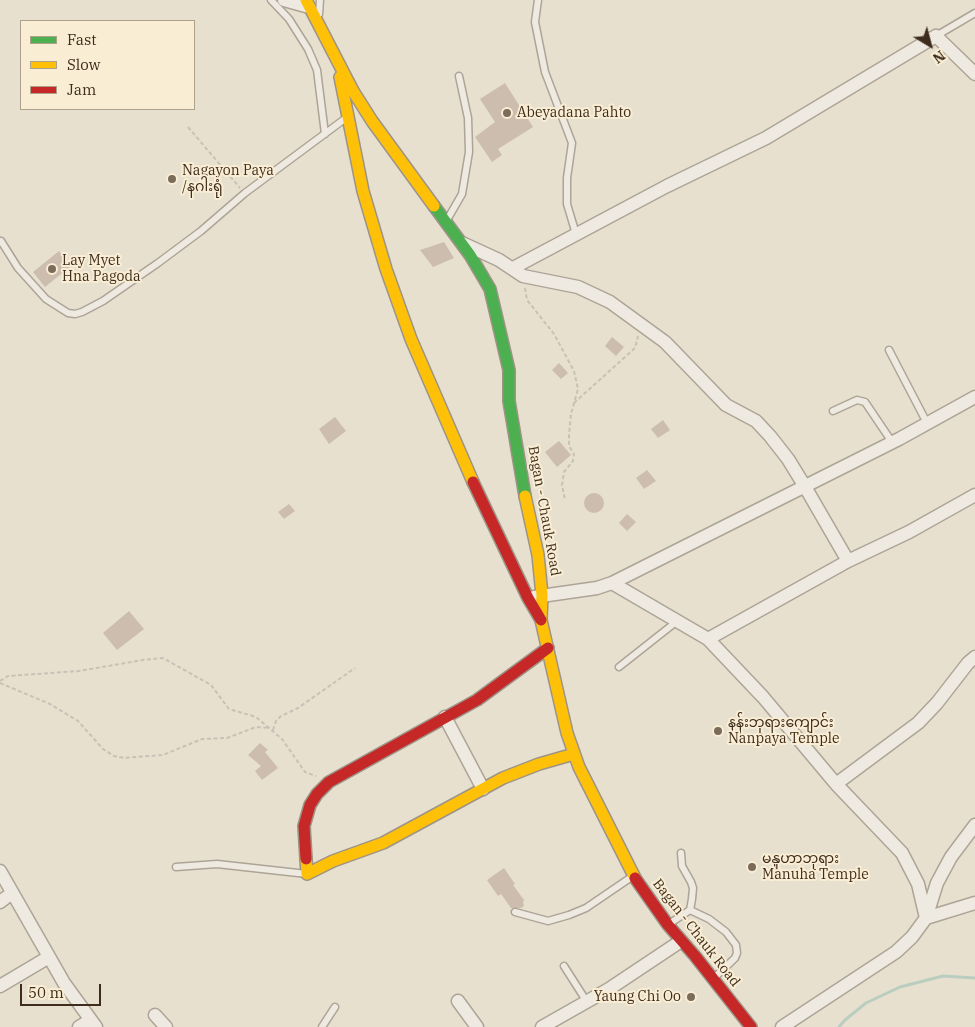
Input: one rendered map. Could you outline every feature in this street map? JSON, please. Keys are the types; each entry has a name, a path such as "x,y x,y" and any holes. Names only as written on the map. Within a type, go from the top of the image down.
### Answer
{"main road":[{"name":"Bagan - Chauk Road","path":"312,2 319,25 352,91 462,244 490,289 509,370 509,401 524,492 538,555 542,595 541,620 567,733 578,767 640,887 668,925 751,1027"},
{"path":"338,64 340,88 368,208 386,269 411,339 460,456 528,598 541,620"},
{"path":"548,648 477,700 330,782 317,794 310,805 304,826 307,874 334,861 383,843 503,778 574,754"}],"street":[{"path":"284,0 312,2"},
{"path":"518,272 576,234 667,186 766,138 936,36 975,74"},
{"path":"462,244 518,272 578,288 610,302 664,342 726,406 756,421 788,459 848,561"},
{"path":"528,598 597,588 612,583 892,442 975,397"},
{"path":"708,639 848,561 909,532 975,495"},
{"path":"612,583 708,639 763,697 836,784 902,853 918,884 926,918"},
{"path":"836,784 918,723 975,657"},
{"path":"445,717 483,788"},
{"path":"782,1027 896,952 912,937 926,918 938,883 951,857 975,825"},
{"path":"0,871 64,983 94,1023 79,1027"},
{"path":"0,902 12,893"},
{"path":"926,918 975,903"},
{"path":"542,1027 586,1002 681,940"},
{"path":"0,986 49,957"},
{"path":"458,1001 477,1027"},
{"path":"155,1015 166,1027"}],"lane":[{"path":"271,0 289,19 308,49 317,70 325,134"},
{"path":"538,0 535,22 546,72 572,143 567,178 567,204 576,234"},
{"path":"936,36 975,13"},
{"path":"446,222 462,194 469,152 468,118 459,76"},
{"path":"1,241 18,268 46,299 68,313 82,312 103,301 158,264 201,231 245,193 347,117"},
{"path":"889,350 927,423"},
{"path":"833,411 857,400 864,402 892,442"},
{"path":"619,667 676,622"},
{"path":"668,925 690,910 692,882 682,866 680,853"},
{"path":"176,867 217,864 307,874"},
{"path":"515,912 548,920 570,915 586,908 634,875"},
{"path":"690,910 709,919 726,932 736,945 735,958 713,978"},
{"path":"564,966 586,1002"},
{"path":"322,1027 335,1007"}],"path":[{"path":"188,127 245,193"},
{"path":"518,272 527,300 554,334 574,371 578,389 571,414 569,446 574,454 573,461 564,472 562,485 565,500"},
{"path":"574,403 635,348 640,323"},
{"path":"268,728 256,727 227,738 202,739 163,755 119,757 103,749 78,721 50,704 0,682 8,676 79,671 163,658 210,685 229,709 256,717 282,739 305,772 330,782"},
{"path":"272,731 276,721 281,716 298,708 355,668"}],"building":[{"name":"Abeyadana Pahto","path":"505,83 533,127 498,149 502,155 492,162 475,137 495,122 480,99"},
{"path":"444,242 454,258 433,267 420,250"},
{"name":"Lay Myet Hna Pagoda","path":"59,251 71,266 45,287 33,272"},
{"path":"612,337 624,347 616,356 605,346"},
{"path":"559,363 568,373 561,379 552,370"},
{"path":"335,417 346,431 329,444 319,429"},
{"path":"663,420 670,430 658,438 651,429"},
{"path":"559,441 571,455 557,467 545,452"},
{"path":"647,470 656,481 644,489 636,478"},
{"path":"594,493 601,496 604,503 601,510 594,513 587,510 584,503 587,496"},
{"path":"289,504 295,511 284,519 278,512"},
{"path":"627,514 636,522 627,531 619,523"},
{"path":"129,611 144,629 117,650 103,633"},
{"path":"260,743 268,750 265,752 278,768 262,780 255,771 261,766 248,755"},
{"path":"504,868 524,900 524,906 521,908 511,908 501,894 498,896 487,880"}],"waterway":[{"path":"839,1027 866,1003 900,987 943,976 975,978"}],"traffic: fast":[{"path":"434,206 470,255 490,289 509,370 509,401 525,496"}],"traffic: slow":[{"path":"306,0 353,91 372,121 434,206"},
{"path":"340,77 363,191 386,269 411,339 473,482"},
{"path":"525,496 538,555 542,595 541,620 567,733 579,767 635,878"},
{"path":"306,859 307,874 333,861 383,843 503,778 539,764 574,754"}],"traffic: jam":[{"path":"473,482 528,598 541,620"},
{"path":"306,859 304,826 310,805 317,794 329,782 477,700 548,648"},
{"path":"635,878 668,925 751,1027"}],"place":[{"name":"Abeyadana Pahto","path":"507,113"},
{"name":"Nagayon Paya /နဂါးရုံ","path":"172,179"},
{"name":"Lay Myet Hna Pagoda","path":"52,269"},
{"name":"နန်းဘုရားကျောင်း Nanpaya Temple","path":"718,731"},
{"name":"မနူဟာဘုရား Manuha Temple","path":"752,867"},
{"name":"Yaung Chi Oo","path":"691,997"}]}
